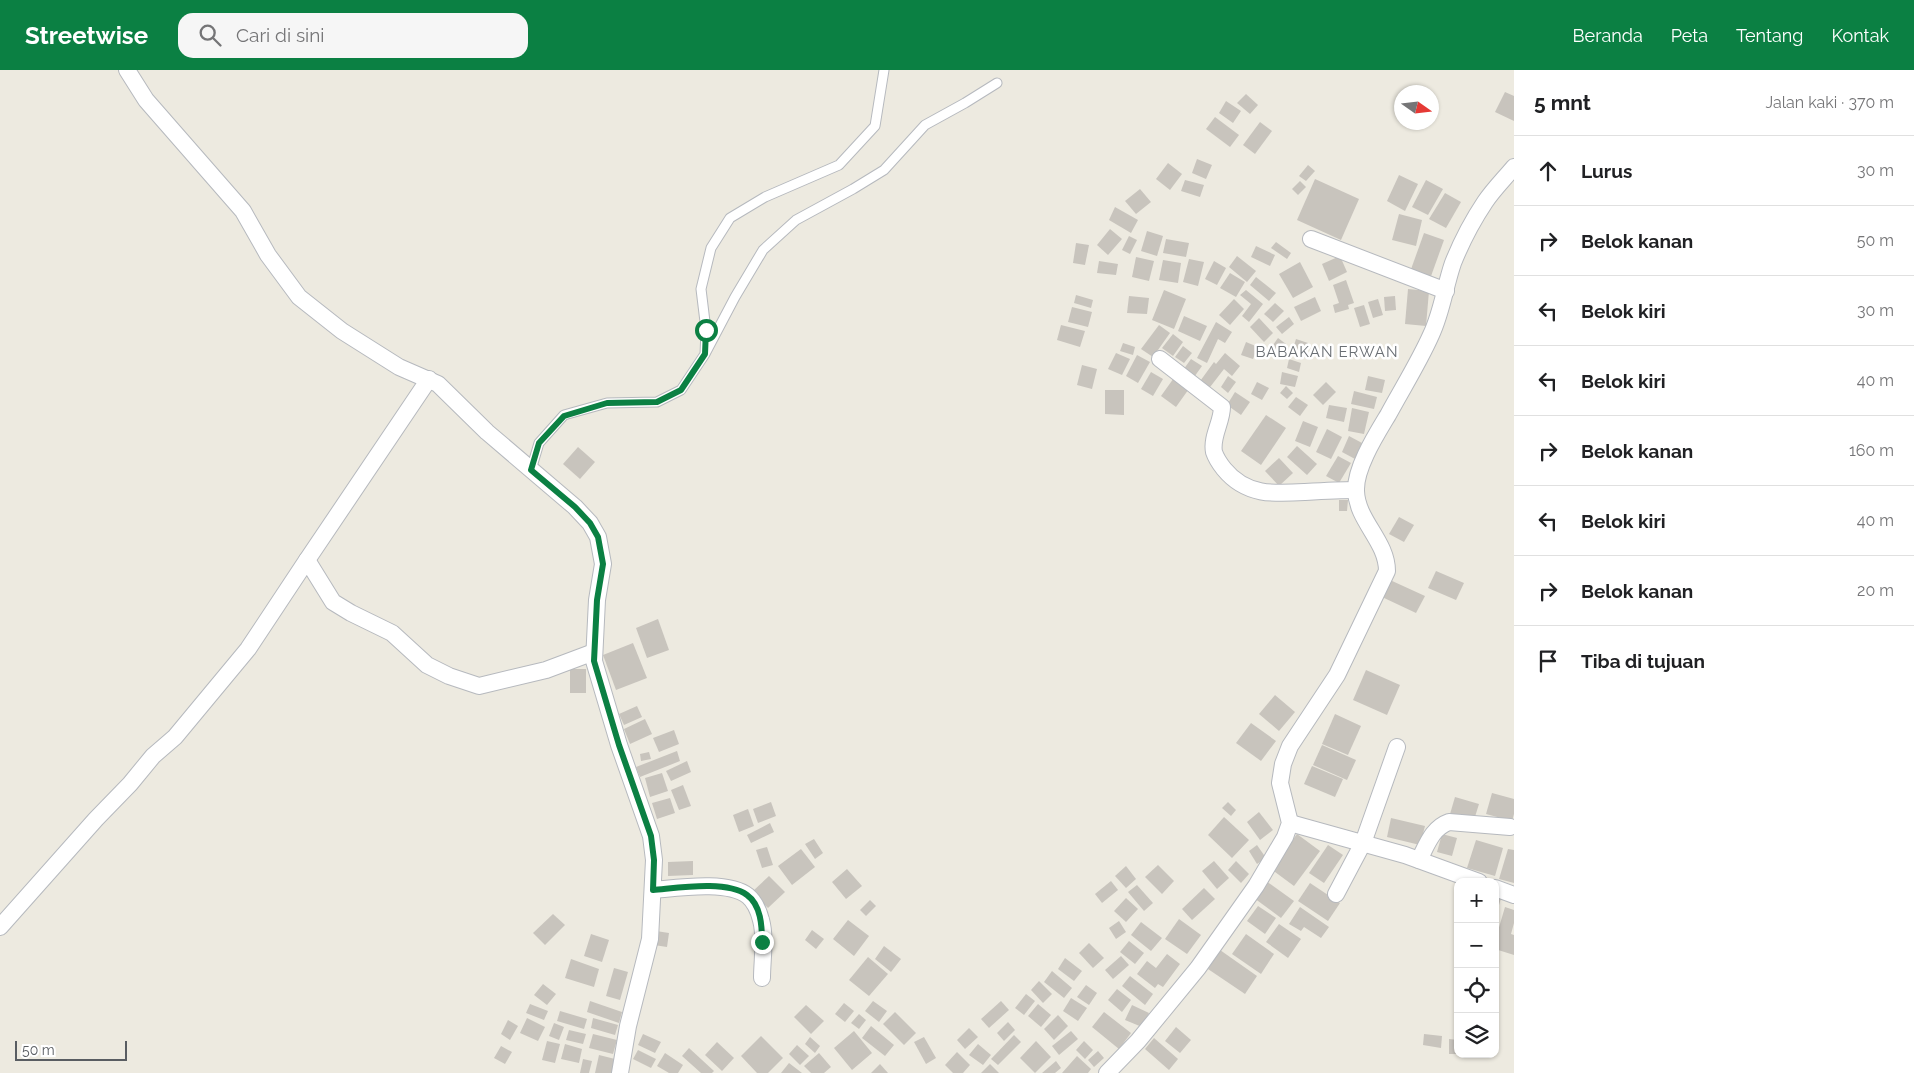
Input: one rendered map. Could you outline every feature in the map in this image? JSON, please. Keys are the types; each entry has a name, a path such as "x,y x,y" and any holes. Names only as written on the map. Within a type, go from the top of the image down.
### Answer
{"street":[{"path":"127,70 146,100 243,211 268,255 299,297 342,331 399,367 438,384 487,432 575,507 590,523 598,537 603,564 597,600 594,661 619,745 651,836 654,860 650,939 628,1026 620,1073"},
{"path":"1107,1073 1138,1041 1198,968 1256,886 1285,837 1290,824 1280,783 1283,764 1290,746 1337,676 1387,571 1387,561 1384,552 1364,519 1358,502 1356,490 1361,467 1369,447 1432,335 1454,262 1469,231 1485,203 1514,168"},
{"path":"1311,239 1446,291"},
{"path":"1160,359 1222,407 1214,443 1214,453 1229,476 1242,485 1271,494 1356,490"},
{"path":"0,927 153,756 175,736 248,649 428,379"},
{"path":"307,560 333,602 350,613 392,633 427,665 449,676 479,686 546,670 594,652"},
{"path":"1336,894 1363,843 1397,746"},
{"path":"1419,860 1440,825 1449,822 1510,827"},
{"path":"1290,824 1419,860 1467,878"},
{"path":"653,890 712,886 747,895 754,904 762,921 762,978"},
{"path":"1499,889 1514,895"}],"lane":[{"path":"705,354 706,330 701,289 711,248 730,218 765,197 839,165 875,126 884,70"},
{"path":"531,470 539,443 564,416 607,403 657,402 681,390 705,354 735,296 763,250 796,220 884,170 925,125 997,83"}],"building":[{"path":"1505,92 1514,96 1514,121 1495,112"},
{"path":"1246,94 1258,105 1250,114 1237,103"},
{"path":"1226,101 1241,111 1233,123 1219,113"},
{"path":"1215,117 1239,135 1230,147 1206,129"},
{"path":"1260,122 1272,131 1255,154 1243,145"},
{"path":"1197,159 1212,165 1206,179 1192,173"},
{"path":"1168,163 1182,174 1170,190 1156,179"},
{"path":"1308,165 1315,171 1306,181 1299,176"},
{"path":"1399,175 1418,184 1405,211 1387,201"},
{"path":"1315,179 1359,199 1341,240 1297,220"},
{"path":"1185,180 1204,185 1200,197 1181,191"},
{"path":"1426,180 1443,189 1428,215 1412,207"},
{"path":"1300,181 1306,187 1298,195 1292,189"},
{"path":"1140,189 1151,202 1136,214 1125,201"},
{"path":"1445,193 1461,202 1446,228 1429,219"},
{"path":"1115,207 1138,220 1131,233 1109,220"},
{"path":"1399,214 1422,220 1416,246 1392,240"},
{"path":"1110,229 1122,239 1108,255 1097,245"},
{"path":"1147,231 1163,236 1157,256 1141,251"},
{"path":"1424,233 1444,240 1430,279 1410,272"},
{"path":"1129,236 1137,240 1130,254 1122,250"},
{"path":"1166,239 1189,243 1186,257 1163,253"},
{"path":"1276,242 1291,253 1287,259 1271,248"},
{"path":"1076,243 1089,245 1085,265 1073,263"},
{"path":"1256,246 1275,255 1270,266 1251,257"},
{"path":"1237,256 1256,271 1247,282 1229,267"},
{"path":"1340,256 1347,272 1329,281 1322,264"},
{"path":"1136,257 1154,261 1149,281 1132,277"},
{"path":"1189,259 1204,262 1198,286 1183,282"},
{"path":"1163,260 1181,263 1178,283 1159,280"},
{"path":"1099,261 1118,264 1116,275 1097,273"},
{"path":"1214,261 1226,268 1217,285 1205,279"},
{"path":"1300,262 1313,287 1293,298 1279,274"},
{"path":"1230,273 1245,282 1236,297 1220,288"},
{"path":"1256,277 1276,293 1269,301 1250,285"},
{"path":"1346,280 1354,303 1348,305 1349,309 1335,313 1333,305 1339,303 1333,285"},
{"path":"1408,289 1429,291 1426,326 1405,324"},
{"path":"1164,290 1186,299 1174,329 1152,320"},
{"path":"1246,290 1263,304 1249,322 1242,316 1251,304 1240,295"},
{"path":"1076,295 1093,300 1091,308 1074,303"},
{"path":"1129,296 1149,298 1147,314 1127,313"},
{"path":"1395,296 1396,310 1385,311 1384,297"},
{"path":"1315,297 1321,311 1301,321 1294,307"},
{"path":"1234,299 1244,309 1230,325 1219,315"},
{"path":"1378,299 1383,315 1373,318 1368,302"},
{"path":"1275,303 1284,311 1273,322 1264,314"},
{"path":"1364,305 1370,324 1360,327 1354,308"},
{"path":"1072,307 1092,312 1088,327 1068,322"},
{"path":"1184,316 1207,326 1200,341 1178,331"},
{"path":"1289,317 1294,324 1282,334 1276,327"},
{"path":"1259,318 1273,333 1264,342 1250,327"},
{"path":"1216,322 1232,332 1225,343 1218,339 1207,363 1197,358"},
{"path":"1061,325 1085,331 1080,347 1057,340"},
{"path":"1159,325 1170,333 1153,357 1141,349"},
{"path":"1173,334 1183,342 1173,356 1162,348"},
{"path":"1278,338 1286,344 1276,358 1268,352"},
{"path":"1296,339 1308,343 1303,359 1291,355"},
{"path":"1246,342 1258,347 1253,359 1241,355"},
{"path":"1123,343 1135,347 1133,355 1120,351"},
{"path":"1183,346 1192,353 1184,363 1175,357"},
{"path":"1116,353 1130,359 1122,375 1108,369"},
{"path":"1225,353 1240,366 1232,376 1224,369 1207,391 1198,384 1214,362 1216,364"},
{"path":"1137,355 1150,362 1138,383 1126,376"},
{"path":"1191,359 1202,366 1192,380 1181,373"},
{"path":"1289,359 1301,363 1299,372 1287,368"},
{"path":"1082,365 1097,369 1092,389 1077,385"},
{"path":"1151,372 1163,379 1153,396 1141,389"},
{"path":"1282,372 1298,376 1295,387 1280,384"},
{"path":"1176,375 1191,386 1176,407 1161,396"},
{"path":"1228,376 1236,382 1228,393 1221,387"},
{"path":"1368,376 1385,380 1382,393 1365,390"},
{"path":"1257,382 1269,388 1262,400 1251,394"},
{"path":"1326,382 1336,392 1323,405 1313,395"},
{"path":"1286,386 1293,393 1287,399 1280,393"},
{"path":"1105,390 1124,390 1124,415 1105,414"},
{"path":"1354,391 1377,397 1374,409 1351,404"},
{"path":"1235,392 1250,402 1241,415 1227,405"},
{"path":"1296,397 1308,405 1300,416 1288,407"},
{"path":"1329,405 1347,408 1344,422 1326,418"},
{"path":"1352,408 1369,412 1364,434 1348,431"},
{"path":"1266,415 1286,428 1261,465 1241,451"},
{"path":"1303,421 1318,427 1310,447 1295,441"},
{"path":"1327,429 1342,437 1331,459 1316,452"},
{"path":"1349,436 1362,443 1355,459 1342,452"},
{"path":"1297,446 1317,464 1307,475 1287,457"},
{"path":"578,447 595,462 580,479 563,464"},
{"path":"1338,456 1351,463 1339,483 1326,476"},
{"path":"1279,458 1293,473 1279,486 1265,471"},
{"path":"1339,500 1348,500 1347,511 1339,511"},
{"path":"1399,517 1414,525 1404,542 1389,534"},
{"path":"1436,571 1464,583 1456,600 1428,588"},
{"path":"1390,580 1425,596 1416,613 1382,597"},
{"path":"658,619 669,650 647,658 636,628"},
{"path":"633,643 647,678 616,690 603,655"},
{"path":"570,669 586,669 586,693 570,693"},
{"path":"1366,670 1400,685 1387,715 1353,700"},
{"path":"1275,695 1295,712 1279,731 1259,714"},
{"path":"637,706 642,717 624,725 619,714"},
{"path":"1335,714 1361,726 1348,755 1322,744"},
{"path":"645,719 652,734 630,744 624,729"},
{"path":"1251,723 1276,741 1261,761 1236,743"},
{"path":"674,730 679,744 659,752 653,738"},
{"path":"1322,745 1356,760 1347,780 1313,765"},
{"path":"677,751 680,761 640,777 636,767"},
{"path":"649,752 651,759 641,761 640,754"},
{"path":"687,761 691,772 671,781 666,771"},
{"path":"1312,766 1343,779 1335,797 1304,784"},
{"path":"662,773 668,791 650,797 645,778"},
{"path":"683,785 691,806 679,810 671,790"},
{"path":"1492,793 1514,799 1512,821 1486,814"},
{"path":"1455,797 1479,804 1474,820 1450,814"},
{"path":"670,798 675,813 657,819 652,803"},
{"path":"771,802 776,816 758,823 753,809"},
{"path":"1228,802 1236,810 1231,816 1222,808"},
{"path":"748,809 754,826 739,832 733,815"},
{"path":"1259,812 1273,830 1260,840 1247,822"},
{"path":"1224,817 1249,840 1232,858 1208,835"},
{"path":"1391,818 1425,826 1420,845 1387,837"},
{"path":"770,823 774,832 751,843 747,835"},
{"path":"1297,834 1320,851 1294,886 1271,869"},
{"path":"1442,834 1457,838 1452,856 1437,852"},
{"path":"814,839 823,853 815,859 805,844"},
{"path":"1476,840 1503,848 1495,876 1467,868"},
{"path":"1257,845 1266,858 1257,864 1249,851"},
{"path":"1328,845 1343,855 1324,883 1309,873"},
{"path":"767,847 773,865 762,868 756,850"},
{"path":"801,849 815,867 792,885 778,866"},
{"path":"1508,849 1514,850 1514,883 1499,879"},
{"path":"693,861 693,875 668,876 668,862"},
{"path":"1214,861 1229,878 1217,889 1202,871"},
{"path":"1236,861 1249,874 1241,883 1228,870"},
{"path":"1158,865 1174,881 1162,894 1145,877"},
{"path":"1126,866 1136,879 1126,888 1115,876"},
{"path":"847,869 862,886 846,899 832,882"},
{"path":"769,876 785,892 768,908 752,892"},
{"path":"1111,881 1118,890 1102,903 1095,894"},
{"path":"1266,881 1294,901 1281,918 1254,898"},
{"path":"1310,883 1340,903 1328,921 1298,901"},
{"path":"1137,885 1153,903 1144,911 1128,892"},
{"path":"1204,888 1215,899 1192,920 1182,909"},
{"path":"1126,898 1138,909 1126,922 1114,911"},
{"path":"870,900 876,906 866,916 860,910"},
{"path":"1258,906 1276,918 1265,934 1247,921"},
{"path":"1300,907 1329,927 1321,938 1304,927 1301,931 1289,924"},
{"path":"1505,907 1514,910 1514,923 1511,934 1514,935 1514,955 1499,950 1499,927"},
{"path":"553,914 565,925 545,945 533,933"},
{"path":"1179,919 1201,935 1187,954 1165,939"},
{"path":"848,920 869,936 854,956 833,939"},
{"path":"1119,921 1126,932 1116,939 1109,928"},
{"path":"1141,922 1162,938 1151,951 1131,935"},
{"path":"1279,924 1301,939 1288,958 1266,942"},
{"path":"812,930 824,939 816,949 805,940"},
{"path":"656,931 669,933 667,947 654,945"},
{"path":"591,934 609,940 602,962 584,956"},
{"path":"1246,934 1274,954 1261,974 1232,954"},
{"path":"1129,941 1144,953 1135,964 1120,952"},
{"path":"1089,943 1104,958 1093,968 1079,953"},
{"path":"884,946 901,959 891,972 875,959"},
{"path":"1220,950 1257,976 1245,994 1208,969"},
{"path":"1167,954 1180,964 1163,987 1158,984 1155,988 1137,974 1147,961 1156,968"},
{"path":"1121,956 1129,965 1113,979 1105,970"},
{"path":"868,957 888,974 869,996 849,980"},
{"path":"1065,958 1082,971 1074,981 1058,969"},
{"path":"571,959 599,969 594,987 565,978"},
{"path":"614,968 628,972 620,1000 606,996"},
{"path":"1052,971 1072,988 1064,998 1044,982"},
{"path":"1130,976 1153,994 1145,1005 1122,986"},
{"path":"1039,981 1052,994 1043,1003 1031,990"},
{"path":"543,984 556,994 547,1005 534,995"},
{"path":"1086,985 1097,993 1089,1005 1077,997"},
{"path":"1117,989 1131,1000 1122,1012 1108,1000"},
{"path":"1026,994 1035,1001 1024,1015 1015,1008"},
{"path":"1071,998 1087,1008 1078,1021 1063,1011"},
{"path":"590,1001 622,1012 619,1023 587,1012"},
{"path":"873,1001 887,1011 879,1022 865,1011"},
{"path":"1001,1001 1009,1010 989,1028 981,1019"},
{"path":"844,1003 854,1011 845,1022 835,1014"},
{"path":"530,1004 548,1011 544,1020 526,1013"},
{"path":"1038,1004 1051,1015 1041,1027 1028,1016"},
{"path":"806,1005 824,1021 811,1034 794,1017"},
{"path":"1132,1005 1149,1013 1142,1027 1125,1020"},
{"path":"560,1011 587,1019 584,1029 557,1021"},
{"path":"895,1012 916,1033 904,1045 883,1024"},
{"path":"1104,1012 1131,1033 1119,1049 1092,1027"},
{"path":"859,1014 866,1020 859,1029 851,1023"},
{"path":"1058,1015 1068,1026 1054,1040 1044,1029"},
{"path":"527,1018 545,1027 538,1041 520,1033"},
{"path":"593,1018 618,1025 615,1035 591,1028"},
{"path":"508,1020 518,1026 510,1040 501,1034"},
{"path":"1008,1022 1015,1030 1004,1041 997,1033"},
{"path":"554,1023 564,1027 559,1040 549,1036"},
{"path":"871,1026 894,1045 885,1056 862,1038"},
{"path":"1176,1027 1191,1040 1180,1053 1165,1041"},
{"path":"969,1028 978,1037 965,1049 957,1040"},
{"path":"569,1030 586,1034 583,1044 566,1040"},
{"path":"854,1031 872,1053 852,1070 834,1048"},
{"path":"1071,1031 1078,1039 1059,1055 1052,1046"},
{"path":"593,1034 617,1040 613,1054 589,1048"},
{"path":"643,1034 661,1042 655,1053 638,1045"},
{"path":"1424,1034 1442,1036 1441,1048 1423,1045"},
{"path":"1014,1035 1021,1042 998,1065 991,1059"},
{"path":"761,1036 783,1058 768,1073 757,1073 741,1056"},
{"path":"810,1037 820,1046 815,1053 805,1044"},
{"path":"924,1037 936,1058 926,1064 914,1042"},
{"path":"1154,1038 1178,1059 1169,1070 1145,1049"},
{"path":"1449,1039 1454,1040 1454,1054 1449,1054"},
{"path":"547,1041 560,1044 555,1063 542,1060"},
{"path":"1036,1041 1051,1057 1035,1073 1020,1058"},
{"path":"1084,1041 1093,1050 1085,1059 1076,1050"},
{"path":"717,1042 734,1058 722,1071 705,1055"},
{"path":"565,1044 582,1049 579,1063 561,1059"},
{"path":"978,1044 991,1055 983,1065 969,1055"},
{"path":"797,1045 809,1056 800,1065 789,1054"},
{"path":"501,1046 512,1052 505,1064 494,1058"},
{"path":"689,1048 714,1071 712,1073 701,1073 682,1056"},
{"path":"638,1050 656,1059 651,1068 633,1059"},
{"path":"1098,1051 1104,1058 1094,1067 1088,1060"},
{"path":"957,1052 970,1065 963,1073 953,1073 945,1065"},
{"path":"665,1053 683,1065 678,1073 669,1073 657,1066"},
{"path":"819,1053 831,1067 824,1073 811,1073 804,1066"},
{"path":"599,1055 619,1060 616,1073 595,1073"},
{"path":"1077,1056 1091,1069 1088,1073 1062,1073"},
{"path":"583,1059 592,1061 589,1073 580,1073"},
{"path":"1056,1061 1061,1068 1055,1073 1042,1073"},
{"path":"789,1063 802,1073 781,1073"},
{"path":"880,1064 888,1073 871,1073"},
{"path":"990,1064 999,1073 981,1073"}],"district":[{"name":"BABAKAN ERWAN","path":"1327,352"}],"route":[{"path":"706,330 705,354 681,390 657,402 607,403 564,416 539,443 531,470 575,507 590,523 598,537 603,564 597,600 594,661 619,745 651,836 654,860 653,890 712,886 747,895 754,904 762,921 762,942"}]}
